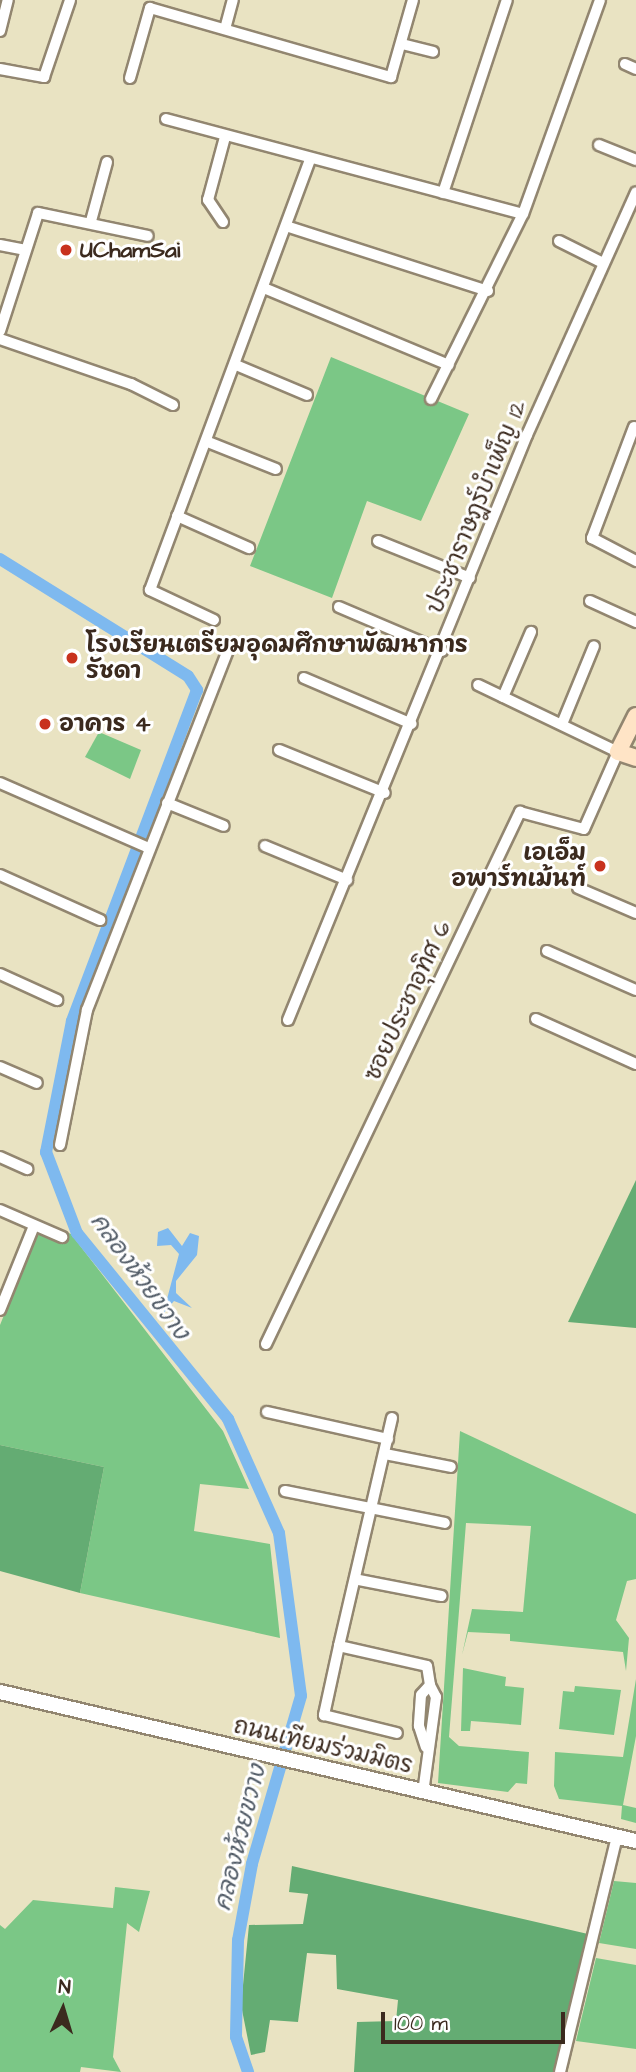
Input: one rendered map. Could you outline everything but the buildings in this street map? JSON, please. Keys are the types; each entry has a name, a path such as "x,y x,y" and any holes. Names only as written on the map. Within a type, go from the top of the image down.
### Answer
{"main road":[{"path":"636,716 618,752 636,758"}],"street":[{"path":"0,31 8,0"},
{"path":"0,69 44,77 70,0"},
{"path":"225,29 233,0"},
{"path":"130,78 150,8 384,77 395,73 413,0"},
{"path":"443,193 507,0"},
{"path":"431,399 488,291 523,214 600,0"},
{"path":"402,44 433,52"},
{"path":"166,119 225,137 523,214"},
{"path":"223,222 208,201 225,137"},
{"path":"598,145 636,160"},
{"path":"214,620 150,590 289,227 310,159"},
{"path":"91,221 107,162"},
{"name":"ประชาราษฎร์บำเพ็ญ 12","path":"288,1020 385,793 470,578 601,262 636,192"},
{"path":"0,331 38,213 91,221 148,236"},
{"path":"289,227 488,291"},
{"path":"559,241 601,262"},
{"path":"0,245 25,250"},
{"path":"264,288 449,365"},
{"path":"0,339 131,384 173,405"},
{"path":"236,365 307,395"},
{"path":"634,427 592,538 636,561"},
{"path":"208,442 276,469"},
{"path":"177,516 249,548"},
{"path":"378,541 470,578"},
{"path":"590,601 636,622"},
{"path":"340,607 442,651"},
{"path":"503,697 531,632"},
{"path":"562,724 594,646"},
{"path":"60,1145 85,1016 148,847 229,648"},
{"path":"304,678 412,724"},
{"path":"478,685 618,752"},
{"path":"279,750 385,793"},
{"name":"ซอยประชาอุทิศ 6","path":"266,1344 520,812 584,829 618,752"},
{"path":"0,783 148,847"},
{"path":"167,803 223,826"},
{"path":"265,846 347,880"},
{"path":"0,875 100,920"},
{"path":"578,888 636,913"},
{"path":"547,951 636,990"},
{"path":"0,974 57,1000"},
{"path":"536,1019 636,1064"},
{"path":"0,1067 37,1083"},
{"path":"0,1157 27,1169"},
{"path":"0,1210 62,1237"},
{"path":"0,1310 34,1226"},
{"path":"267,1412 388,1439"},
{"path":"392,1418 359,1580 339,1646 324,1715 397,1733"},
{"path":"385,1454 451,1467"},
{"path":"285,1491 445,1523"},
{"path":"359,1580 440,1596"},
{"path":"339,1646 427,1666 430,1685 422,1695 419,1726 426,1747 423,1793"},
{"name":"ถนนเทียมร่วมมิตร","path":"0,1692 295,1764 636,1841"},
{"path":"560,2072 617,1837"}],"green space":[{"path":"331,357 469,414 421,521 367,501 332,598 250,566"},
{"path":"99,732 141,750 130,779 85,757"},
{"path":"636,1180 636,1328 568,1322"},
{"path":"42,1221 71,1234 223,1431 249,1489 200,1484 194,1531 270,1544 280,1638 80,1593 104,1467 0,1445 0,1325"},
{"path":"460,1431 636,1514 636,1579 627,1581 616,1620 629,1638 626,1671 623,1652 510,1641 510,1634 468,1632 462,1655 472,1609 523,1612 531,1526 466,1523 449,1737 459,1746 529,1752 527,1784 516,1783 508,1792 438,1783"},
{"path":"0,1445 104,1467 80,1593 0,1571"},
{"path":"463,1668 506,1677 505,1686 524,1688 521,1725 471,1721 470,1731 461,1731"},
{"path":"636,1679 636,1736 623,1805 636,1808 636,1823 621,1819 622,1806 559,1799 554,1786 555,1752 623,1757"},
{"path":"575,1686 621,1690 614,1735 559,1729 563,1691 574,1692"},
{"path":"292,1866 588,1934 554,2072 354,2072 357,2022 396,2021 398,2000 337,1989 336,1955 307,1953 298,2022 270,2020 265,2052 251,2055 241,2005 249,1925 303,1924 308,1894 289,1892"},
{"path":"614,1881 636,1883 636,1949 599,1943"},
{"path":"115,1887 150,1891 139,1932 127,1923 113,2057 121,2072 81,2067 80,2072 0,2072 0,1925 5,1929 33,1900 113,1908"},
{"path":"596,1958 636,1965 636,2049 576,2041"}],"water":[{"path":"168,1228 182,1246 190,1233 199,1236 197,1255 176,1281 176,1293 192,1308 174,1301 163,1314 179,1254 171,1245 157,1246 158,1232"}],"waterway":[{"name":"คลองห้วยขวาง","path":"0,559 188,676 197,690 72,1021 46,1152 77,1233 228,1419 279,1533 301,1696 252,1864 238,1940 236,2037 248,2072"}],"place":[{"name":"UChamSai","path":"66,250"},
{"name":"โรงเรียนเตรียมอุดมศึกษาพัฒนาการ รัชดา","path":"72,658"},
{"name":"อาคาร 4","path":"45,724"},
{"name":"เอเอ็ม อพาร์ทเม้นท์","path":"600,866"}]}
